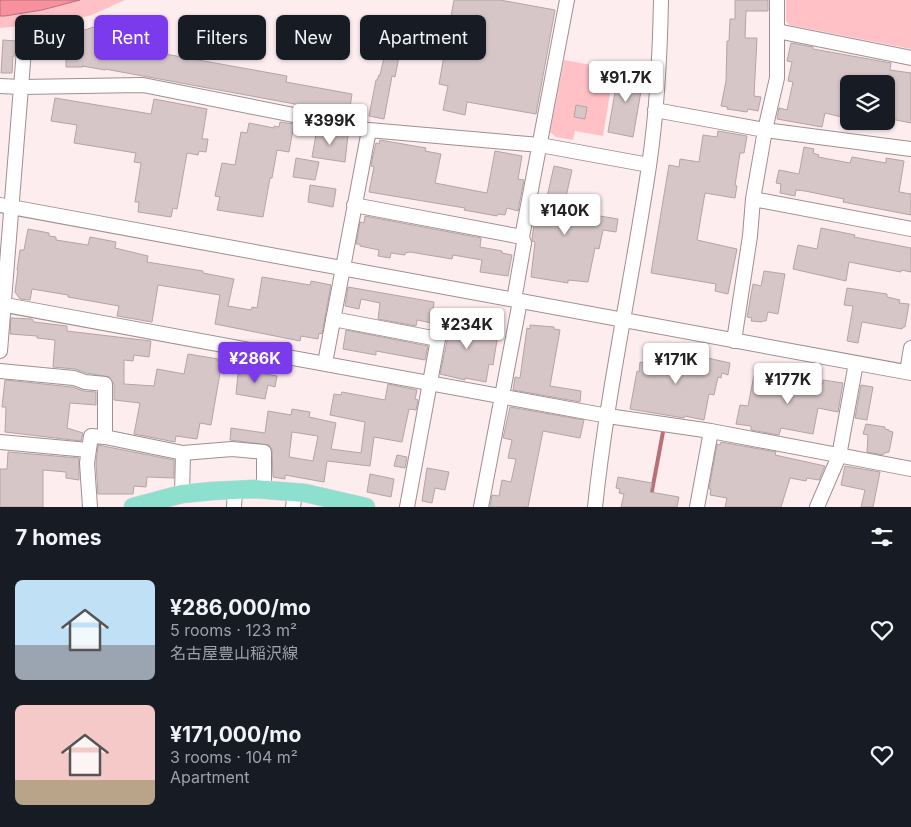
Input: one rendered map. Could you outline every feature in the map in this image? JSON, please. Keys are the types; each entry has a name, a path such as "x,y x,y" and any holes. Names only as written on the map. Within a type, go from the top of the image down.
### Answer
{"main road":[{"path":"133,507 182,494 235,498 264,490 294,499 305,492 366,507"}],"street":[{"path":"481,507 502,396 517,301 524,243 522,237 567,0"},
{"path":"595,507 622,320 649,165 659,74 661,0"},
{"path":"734,341 750,236 753,199 765,130 777,78 777,0"},
{"path":"777,31 911,58"},
{"path":"0,350 6,206 23,60"},
{"path":"0,86 143,85 368,130 540,145 649,165"},
{"path":"655,110 765,130 911,149"},
{"path":"325,364 368,130"},
{"path":"753,199 911,229"},
{"path":"354,205 522,237"},
{"path":"6,206 909,372 911,348"},
{"path":"2,304 608,416 711,431 911,469"},
{"path":"333,319 438,339 406,507"},
{"path":"817,507 839,456 856,363"},
{"path":"0,371 74,378 85,382 104,384 104,437"},
{"path":"696,507 711,431"},
{"path":"90,507 86,463 91,436 184,453 232,449 264,452 264,490"},
{"path":"0,442 88,450"},
{"path":"182,494 184,453"}],"shaded area":[{"path":"0,0 80,0 42,10 0,16"},
{"path":"80,0 125,0 84,17 84,15 15,15 15,27 0,28 0,16 42,10"},
{"path":"786,0 911,0 911,49 789,25 786,21"},
{"path":"564,60 614,69 603,136 575,131 573,140 556,137 550,132"}],"building":[{"path":"454,0 500,0 555,10 536,114 467,102 465,115 443,110 448,86 439,84 443,60 486,60 486,15 451,15"},
{"path":"735,0 768,0 768,11 746,11 745,38 757,38 754,96 761,97 758,111 748,109 747,112 727,109 728,107 721,106 726,81 727,41 729,41 730,19 735,19"},
{"path":"94,27 94,60 168,60 168,54 178,56 178,60 198,60 287,76 286,82 352,94 349,114 105,69 82,66 66,67 66,60 84,60 84,30"},
{"path":"3,40 15,41 12,73 1,73"},
{"path":"791,43 813,47 813,49 891,63 890,70 911,73 911,123 895,120 895,75 840,75 840,117 825,113 822,127 777,119 779,108 787,110 793,82 788,81 792,62 787,61"},
{"path":"383,60 398,60 395,77 392,76 384,119 369,116 376,80 380,75"},
{"path":"619,70 644,74 633,137 608,132"},
{"path":"55,98 151,114 154,99 207,109 202,139 208,139 206,152 199,151 198,155 187,153 177,209 173,208 171,217 138,212 139,202 135,202 141,163 134,162 136,153 74,143 77,125 51,121"},
{"path":"576,105 587,107 585,119 574,117"},
{"path":"280,122 294,124 289,152 277,150 263,217 217,210 220,197 215,196 222,163 235,165 241,132 247,133 249,123 274,128 274,126 279,127"},
{"path":"317,129 348,135 345,162 312,157"},
{"path":"718,131 747,136 744,153 740,153 735,198 705,193 697,240 737,249 728,294 715,291 716,284 651,273 669,165 679,167 680,159 699,162 703,135 717,137"},
{"path":"380,140 426,148 425,151 441,154 435,183 487,193 495,151 522,156 518,179 524,180 518,211 507,208 505,215 498,214 497,216 464,210 465,208 369,192 374,167 371,166 373,155 376,143 379,144"},
{"path":"804,147 814,149 813,153 819,155 818,157 850,163 852,157 886,163 886,158 904,161 899,192 911,194 911,215 843,202 844,199 805,191 796,190 795,196 780,193 781,184 776,183 779,170 799,174"},
{"path":"296,158 319,162 315,180 293,177"},
{"path":"554,166 572,170 563,210 618,219 616,232 603,230 599,249 595,248 588,282 568,280 568,283 531,277 535,242 532,239 537,204 545,206"},
{"path":"310,185 336,189 333,207 308,202"},
{"path":"365,216 481,238 480,247 512,255 508,276 480,272 482,260 453,255 452,259 410,252 405,253 405,255 391,253 390,258 378,256 379,250 356,244 360,222 364,223"},
{"path":"821,228 855,235 854,237 911,248 911,272 901,270 901,272 849,262 846,281 793,269 798,245 817,249"},
{"path":"28,229 49,233 49,236 56,237 56,240 88,245 90,237 116,242 115,248 148,256 147,262 203,271 203,273 234,279 228,306 251,310 252,307 257,308 262,277 310,285 311,281 331,285 322,334 319,333 318,339 301,336 300,341 215,324 220,295 158,285 152,322 117,316 119,306 68,297 68,295 32,289 30,300 20,299 15,292 17,270 20,250 24,250"},
{"path":"764,271 785,274 778,314 768,312 766,321 751,321 752,318 747,317 753,284 761,286"},
{"path":"348,287 434,302 432,323 417,320 416,326 378,319 380,303 361,299 359,309 345,306"},
{"path":"847,288 887,294 887,297 900,300 899,303 909,304 905,327 902,329 862,322 858,343 847,341 853,306 844,305"},
{"path":"461,309 477,312 473,335 497,340 493,365 489,364 486,382 465,378 465,380 440,374 447,341 448,323 458,325"},
{"path":"11,318 32,319 34,322 67,326 67,331 151,341 149,357 134,355 133,361 124,360 124,384 154,386 157,369 184,374 188,354 218,359 217,361 222,362 211,425 200,423 197,439 176,436 175,442 134,434 140,403 114,400 114,384 109,377 75,369 53,367 55,340 37,338 37,336 10,334"},
{"path":"530,325 554,327 554,329 560,330 550,386 581,391 580,402 513,390 515,377 520,378 527,328 530,329"},
{"path":"346,330 428,346 425,360 376,351 376,355 343,349"},
{"path":"658,346 678,350 676,360 702,365 703,357 730,363 728,375 722,373 721,378 718,377 714,395 709,394 704,420 630,409 640,362 654,365"},
{"path":"242,370 277,376 275,387 268,385 265,399 236,394 238,374 241,374"},
{"path":"754,375 794,383 794,380 823,384 823,380 843,383 838,412 818,408 813,434 781,428 779,435 751,430 751,426 736,424 740,405 748,406"},
{"path":"5,380 72,387 96,392 96,405 70,403 67,428 83,433 81,441 5,432 6,407 2,407"},
{"path":"388,384 417,390 415,399 418,400 416,410 409,409 402,442 374,437 370,466 327,461 324,482 285,475 285,479 273,477 272,450 269,445 230,440 231,428 265,433 268,411 291,415 292,409 310,412 309,417 336,423 331,449 361,453 365,422 330,415 334,394 341,395 342,392 385,400","holes":["292,432 318,436 313,461 289,457"]},
{"path":"861,385 873,387 867,420 855,418"},
{"path":"510,407 584,420 580,438 543,431 528,507 490,507 492,495 499,496 502,480 511,482 516,459 508,458 512,440 503,438"},
{"path":"866,424 885,427 885,429 893,432 889,452 883,455 867,452 868,435 863,434"},
{"path":"721,442 776,452 775,455 825,466 819,480 807,478 806,481 790,478 781,507 725,507 727,498 710,495 711,489 709,489 717,444 720,445"},
{"path":"98,445 174,460 174,478 147,477 146,487 134,486 133,494 98,494 96,463"},
{"path":"8,452 79,458 79,480 66,478 66,472 43,470 43,507 0,507 0,469 7,469"},
{"path":"397,455 407,457 405,468 394,466"},
{"path":"845,466 880,472 873,507 861,507 865,490 841,485"},
{"path":"427,468 449,472 445,490 435,488 432,503 422,501"},
{"path":"370,474 394,479 391,497 367,492"},
{"path":"618,477 652,483 650,492 679,497 677,507 621,507 624,494 619,493 620,489 616,488"}],"waterway":[{"path":"651,496 663,432"}]}
